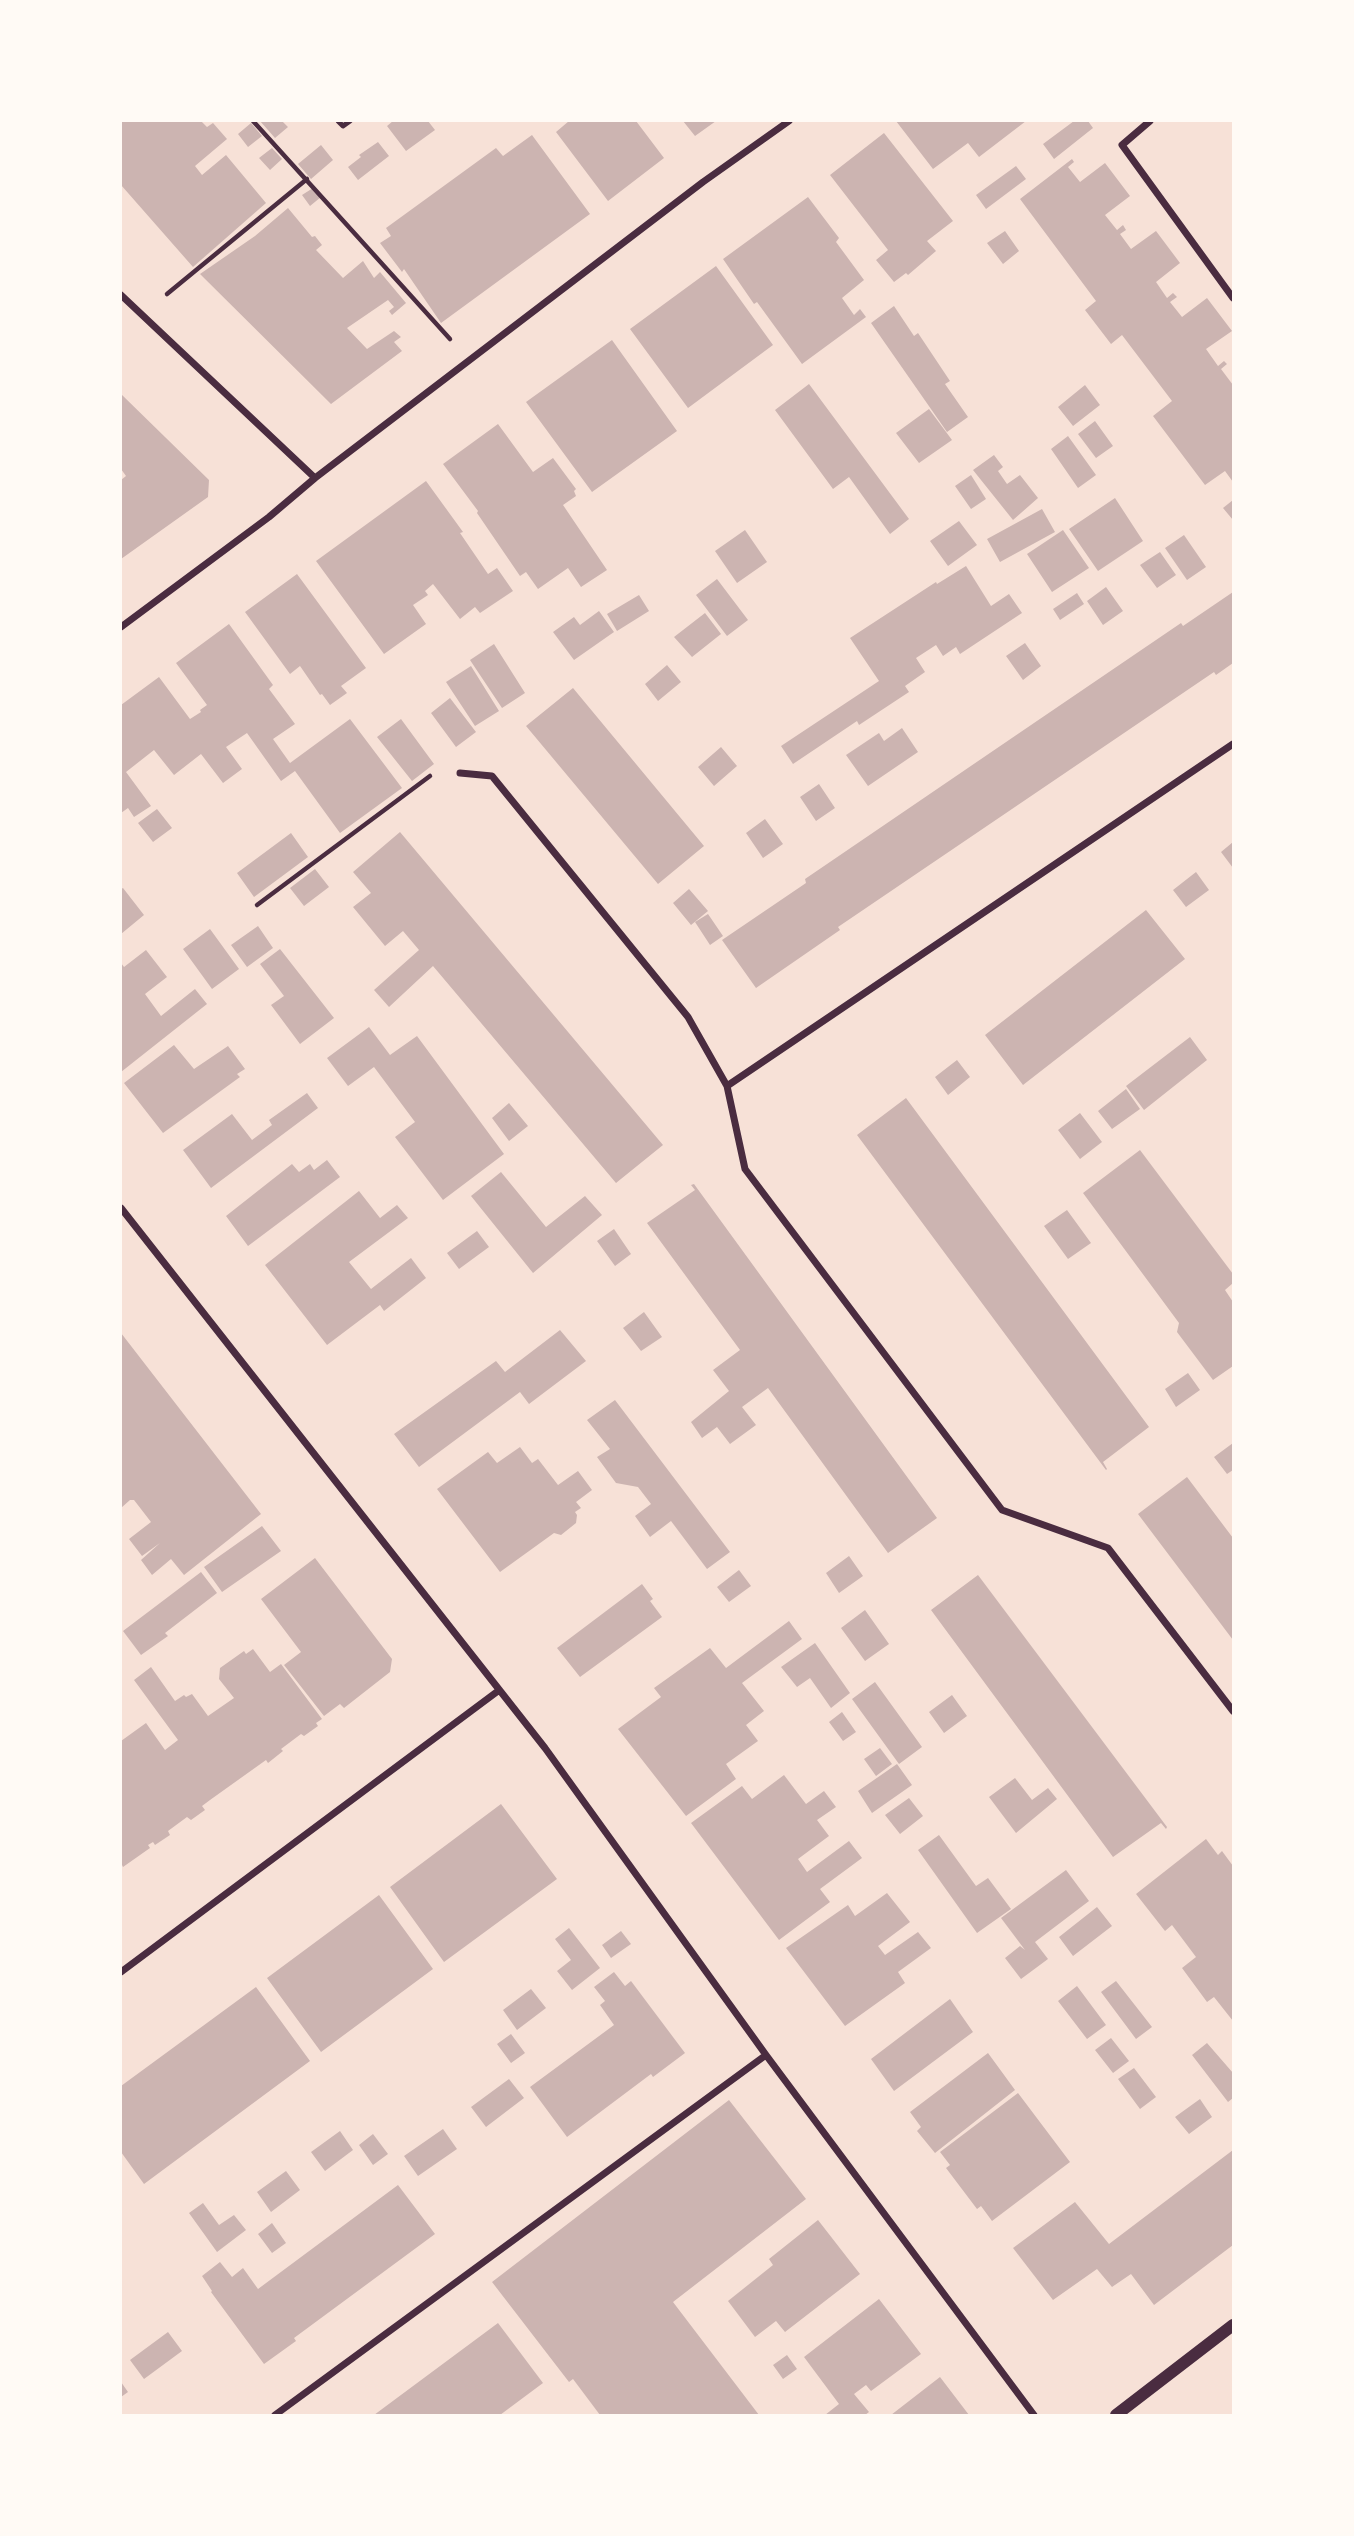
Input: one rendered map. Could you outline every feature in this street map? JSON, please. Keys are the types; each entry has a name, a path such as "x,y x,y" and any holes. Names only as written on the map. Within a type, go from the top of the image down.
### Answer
{"street":[{"path":"121,627 269,517 315,478 703,182 789,121"},
{"path":"1150,121 1122,145 1233,298"},
{"path":"121,295 315,478"},
{"path":"727,1086 1233,744"},
{"path":"460,773 492,776 688,1017 727,1086 745,1169 1002,1510 1108,1548 1233,1711"},
{"path":"121,1208 545,1748 766,2055 1034,2415"},
{"path":"121,1972 498,1691"},
{"path":"275,2415 766,2055"},
{"path":"1116,2415 1233,2325"}],"lane":[{"path":"338,121 343,126 350,121"}],"path":[{"path":"253,121 469,360"},
{"path":"142,315 307,179"},
{"path":"257,905 440,768"}],"building":[{"path":"121,121 201,121 207,127 213,123 227,139 195,166 202,175 226,155 266,203 193,267 121,185"},
{"path":"260,121 282,121 288,127 275,138"},
{"path":"393,121 428,121 435,130 406,151 387,126"},
{"path":"569,121 636,121 664,158 608,201 556,132"},
{"path":"683,121 716,121 695,136"},
{"path":"896,121 1026,121 979,157 968,143 933,169"},
{"path":"1074,121 1088,121 1093,128 1054,159 1043,144"},
{"path":"251,123 262,136 248,147 238,134"},
{"path":"884,133 953,221 927,241 936,251 908,275 906,273 894,282 876,260 888,250 830,175"},
{"path":"532,135 590,214 441,323 404,269 402,272 380,243 391,236 386,228 496,148 503,156"},
{"path":"378,142 389,156 358,180 348,167 361,157 359,155"},
{"path":"321,145 333,160 311,179 298,164"},
{"path":"272,148 282,159 270,170 259,158"},
{"path":"1072,159 1074,162 1068,167 1080,182 1105,163 1130,196 1105,215 1117,230 1123,225 1126,230 1120,234 1131,249 1156,231 1180,263 1156,282 1167,298 1173,293 1177,297 1170,302 1182,317 1207,298 1232,331 1206,349 1218,366 1224,361 1227,364 1221,369 1233,385 1233,482 1225,471 1205,485 1153,416 1172,401 1122,335 1111,344 1085,310 1096,301 1020,199"},
{"path":"1016,166 1026,179 986,209 976,195"},
{"path":"313,188 321,197 310,206 302,195"},
{"path":"808,197 839,238 836,242 864,280 842,298 854,315 860,309 866,317 802,364 757,302 754,304 723,259"},
{"path":"288,208 322,245 316,250 343,278 363,261 374,278 380,272 406,303 392,315 389,311 394,307 388,300 347,328 367,349 394,331 401,337 394,342 402,351 331,404 200,274 255,236"},
{"path":"1005,231 1019,251 1003,264 987,243"},
{"path":"716,266 773,345 688,408 630,329"},
{"path":"894,306 914,336 918,333 950,381 945,384 968,417 947,432 871,323"},
{"path":"612,340 677,431 592,492 526,402"},
{"path":"809,384 909,519 890,534 849,477 833,489 775,410"},
{"path":"1085,385 1100,405 1073,426 1058,407"},
{"path":"121,394 209,480 208,497 121,559 121,480 126,476 121,469"},
{"path":"929,409 952,440 919,463 896,433"},
{"path":"1095,421 1113,446 1096,458 1078,434"},
{"path":"498,424 533,472 553,458 576,489 576,496 563,505 607,570 581,587 568,568 538,589 526,572 520,576 478,511 443,464"},
{"path":"1068,436 1096,475 1078,488 1051,449"},
{"path":"994,455 1003,467 998,471 1007,484 1020,475 1038,498 1013,520 973,470"},
{"path":"971,475 986,499 971,509 955,486"},
{"path":"426,481 463,532 460,533 488,574 497,568 513,591 480,613 475,607 460,619 433,584 425,591 428,595 413,605 426,624 384,654 316,561"},
{"path":"1115,498 1143,541 1098,571 1069,529"},
{"path":"1233,500 1233,520 1223,508"},
{"path":"1042,509 1055,532 1000,562 987,539"},
{"path":"959,521 977,545 948,566 930,541"},
{"path":"745,530 767,562 737,583 715,551"},
{"path":"1063,530 1089,568 1052,592 1027,554"},
{"path":"1184,535 1206,567 1187,580 1165,548"},
{"path":"1160,552 1176,575 1157,588 1140,565"},
{"path":"966,566 991,606 1009,594 1022,613 960,654 956,647 943,656 936,645 916,658 925,672 905,686 909,692 859,725 857,721 793,764 781,746 879,681 850,638 936,582 937,584"},
{"path":"297,574 366,668 341,686 347,693 330,705 300,666 290,674 245,612"},
{"path":"717,579 748,620 727,636 696,595"},
{"path":"1106,587 1123,611 1103,625 1087,601"},
{"path":"1233,592 1233,663 1216,675 1214,672 838,927 840,930 756,988 722,940 806,883 805,879 1009,740 1181,623 1183,626"},
{"path":"1077,593 1084,604 1060,620 1053,609"},
{"path":"639,595 649,611 617,631 607,614"},
{"path":"599,611 614,632 574,660 553,632 574,617 580,625"},
{"path":"705,613 721,634 692,657 674,637"},
{"path":"229,624 273,685 269,689 295,724 273,739 290,763 350,719 402,788 340,833 295,771 281,781 247,733 226,747 242,769 223,783 201,754 174,775 154,750 126,772 151,806 134,817 128,808 121,813 121,705 159,677 190,719 201,712 207,705 176,663"},
{"path":"1025,643 1041,666 1023,680 1006,656"},
{"path":"494,644 525,693 502,708 470,660"},
{"path":"667,665 681,682 658,701 645,684"},
{"path":"471,666 499,711 475,726 446,682"},
{"path":"573,688 704,846 658,884 526,726"},
{"path":"450,698 476,732 456,747 431,713"},
{"path":"401,719 434,764 412,781 377,737"},
{"path":"902,728 918,752 868,786 846,755 879,733 884,741"},
{"path":"721,747 737,766 714,786 698,767"},
{"path":"819,784 835,808 816,821 800,797"},
{"path":"157,809 172,828 153,842 138,823"},
{"path":"765,819 783,844 763,858 746,833"},
{"path":"400,832 663,1145 616,1183 433,966 389,1007 374,990 419,950 403,931 385,946 353,907 371,893 353,872"},
{"path":"291,833 308,857 254,897 237,873"},
{"path":"1233,842 1233,868 1221,852"},
{"path":"315,869 329,887 304,906 290,888"},
{"path":"1196,872 1209,890 1186,907 1173,890"},
{"path":"123,888 144,915 121,934 121,889"},
{"path":"689,889 708,911 691,925 673,903"},
{"path":"1146,910 1185,959 1023,1085 985,1035"},
{"path":"708,914 723,936 710,945 695,922"},
{"path":"258,926 273,948 247,967 231,945"},
{"path":"210,929 239,969 212,989 183,949"},
{"path":"280,949 334,1018 300,1044 271,1005 284,996 260,964"},
{"path":"146,950 167,977 145,994 161,1016 195,989 207,1004 121,1072 121,963 124,967"},
{"path":"369,1027 390,1055 417,1036 504,1154 443,1200 395,1137 415,1122 374,1067 348,1086 327,1058"},
{"path":"1190,1037 1207,1060 1144,1110 1126,1086"},
{"path":"174,1045 194,1069 228,1046 245,1069 237,1074 240,1077 163,1133 124,1083"},
{"path":"957,1060 970,1077 948,1095 935,1077"},
{"path":"1126,1089 1140,1109 1112,1129 1098,1111"},
{"path":"307,1093 318,1108 211,1188 183,1150 232,1114 252,1140 272,1125 269,1120"},
{"path":"906,1098 1149,1427 1103,1462 1106,1470 857,1135"},
{"path":"509,1103 528,1126 509,1141 492,1118"},
{"path":"1080,1113 1102,1142 1080,1159 1058,1130"},
{"path":"1140,1150 1233,1274 1233,1283 1225,1290 1233,1302 1233,1366 1213,1380 1177,1332 1179,1323 1083,1193"},
{"path":"327,1160 340,1177 248,1246 226,1216 292,1164 299,1172 310,1164 314,1170"},
{"path":"501,1172 546,1227 585,1196 602,1215 533,1273 471,1196"},
{"path":"694,1184 937,1518 888,1553 768,1388 742,1407 756,1425 730,1444 717,1427 702,1438 691,1422 729,1391 713,1370 740,1350 647,1223 695,1190 691,1185"},
{"path":"359,1191 380,1218 397,1205 408,1218 349,1262 371,1289 411,1258 426,1278 384,1311 380,1305 327,1345 265,1265"},
{"path":"1067,1210 1091,1243 1068,1259 1044,1226"},
{"path":"614,1229 631,1254 615,1266 597,1241"},
{"path":"477,1231 489,1247 459,1269 447,1253"},
{"path":"644,1312 662,1337 641,1351 623,1328"},
{"path":"560,1330 586,1361 529,1404 520,1392 419,1467 394,1434 496,1361 505,1372"},
{"path":"121,1333 261,1514 184,1575 171,1559 152,1575 141,1560 160,1543 142,1556 129,1539 151,1522 134,1500 121,1508"},
{"path":"1188,1373 1200,1390 1176,1407 1165,1389"},
{"path":"615,1400 730,1552 707,1569 671,1521 650,1537 635,1516 651,1504 638,1487 616,1483 597,1457 610,1449 587,1420"},
{"path":"1233,1443 1233,1470 1227,1474 1214,1457"},
{"path":"520,1447 532,1463 538,1459 558,1485 578,1471 592,1490 576,1502 581,1508 575,1512 576,1523 561,1535 554,1533 500,1572 437,1489 488,1452 497,1463"},
{"path":"1187,1477 1233,1538 1233,1640 1138,1514"},
{"path":"262,1526 281,1551 222,1592 204,1567"},
{"path":"849,1556 863,1576 839,1593 826,1573"},
{"path":"315,1558 392,1659 390,1672 344,1708 340,1704 324,1716 284,1665 301,1652 261,1599"},
{"path":"739,1570 751,1586 729,1602 717,1587"},
{"path":"201,1572 217,1593 165,1633 168,1636 141,1655 123,1631"},
{"path":"978,1575 1166,1829 1161,1823 1113,1857 931,1610"},
{"path":"642,1584 662,1617 580,1677 557,1648"},
{"path":"865,1610 889,1644 865,1661 841,1628"},
{"path":"789,1621 802,1639 742,1683 764,1711 746,1725 758,1741 726,1764 736,1779 686,1816 618,1729 661,1697 654,1688 710,1648 726,1668"},
{"path":"815,1643 850,1693 831,1708 810,1678 797,1687 781,1667"},
{"path":"253,1649 270,1672 281,1664 322,1719 316,1723 318,1726 304,1736 301,1734 268,1763 266,1760 210,1800 202,1806 205,1810 191,1820 187,1817 168,1831 170,1835 155,1845 153,1842 148,1845 150,1848 123,1867 121,1741 146,1723 165,1750 178,1740 134,1680 151,1667 175,1701 184,1695 186,1697 192,1694 208,1716 234,1698 219,1679 220,1668 244,1651 246,1654"},
{"path":"875,1682 922,1747 899,1764 852,1699"},
{"path":"952,1695 967,1716 944,1733 929,1712"},
{"path":"842,1712 856,1732 843,1741 829,1722"},
{"path":"880,1748 892,1764 876,1776 864,1759"},
{"path":"897,1764 912,1785 872,1813 858,1791"},
{"path":"784,1775 806,1804 824,1791 836,1807 817,1820 829,1836 798,1859 807,1872 849,1841 862,1858 820,1889 830,1902 779,1940 691,1823 742,1786 752,1799"},
{"path":"1015,1778 1032,1800 1048,1788 1057,1799 1016,1833 989,1797"},
{"path":"909,1798 923,1816 900,1834 885,1815"},
{"path":"501,1804 557,1879 444,1962 390,1887"},
{"path":"939,1835 976,1886 988,1878 1011,1909 977,1933 918,1850"},
{"path":"1206,1839 1218,1855 1222,1851 1233,1866 1233,2021 1214,1997 1207,2002 1182,1968 1196,1957 1172,1925 1165,1931 1136,1894"},
{"path":"1066,1870 1089,1901 1035,1942 1048,1959 1021,1979 1005,1958 1020,1946 1025,1950 1001,1918"},
{"path":"887,1893 910,1922 878,1946 885,1955 918,1932 931,1948 898,1972 905,1983 845,2026 786,1948 848,1905 855,1916"},
{"path":"379,1895 433,1969 321,2052 267,1978"},
{"path":"1097,1907 1112,1926 1073,1956 1059,1937"},
{"path":"569,1928 600,1968 572,1990 557,1971 571,1960 555,1939"},
{"path":"621,1931 631,1944 611,1958 602,1945"},
{"path":"614,1972 625,1986 631,1981 685,2053 653,2077 651,2074 567,2137 530,2087 614,2025 600,2005 605,2001 594,1987"},
{"path":"1116,1981 1152,2027 1136,2039 1101,1992"},
{"path":"1077,1986 1106,2025 1087,2039 1058,2001"},
{"path":"256,1987 310,2061 144,2184 121,2152 121,2086"},
{"path":"531,1989 546,2008 517,2030 503,2010"},
{"path":"950,1999 973,2032 894,2091 871,2059"},
{"path":"511,2034 525,2053 511,2063 497,2044"},
{"path":"1111,2038 1129,2061 1113,2073 1095,2050"},
{"path":"1207,2043 1233,2073 1233,2098 1228,2102 1192,2055"},
{"path":"988,2053 1015,2090 935,2153 917,2131 921,2127 910,2112"},
{"path":"1134,2068 1156,2097 1140,2109 1118,2079"},
{"path":"509,2079 524,2098 486,2127 471,2107"},
{"path":"1018,2093 1070,2162 992,2221 981,2206 977,2209 946,2168 950,2165 940,2152"},
{"path":"1200,2099 1212,2117 1189,2134 1175,2117"},
{"path":"729,2100 806,2199 673,2302 759,2415 600,2415 573,2379 569,2382 492,2282"},
{"path":"443,2129 457,2149 418,2176 404,2156"},
{"path":"340,2131 353,2150 325,2171 311,2152"},
{"path":"373,2134 388,2154 373,2165 359,2145"},
{"path":"1233,2150 1233,2245 1154,2305 1131,2274 1112,2287 1097,2269 1053,2300 1013,2248 1075,2202 1109,2244"},
{"path":"286,2171 300,2190 271,2212 257,2192"},
{"path":"398,2185 435,2234 294,2338 296,2341 264,2364 202,2276 220,2262 232,2277 243,2268 258,2289"},
{"path":"203,2203 219,2225 234,2215 246,2230 217,2252 189,2213"},
{"path":"818,2220 860,2274 785,2332 776,2321 755,2337 728,2301 773,2265 769,2259"},
{"path":"272,2223 286,2243 272,2253 258,2234"},
{"path":"879,2299 921,2354 871,2391 866,2385 854,2394 869,2412 865,2415 825,2415 839,2404 804,2357"},
{"path":"498,2323 543,2383 500,2415 374,2415"},
{"path":"168,2332 182,2351 144,2379 130,2360"},
{"path":"787,2355 797,2369 783,2379 773,2365"},
{"path":"940,2377 969,2415 891,2415"},
{"path":"121,2382 128,2392 121,2397"}]}
